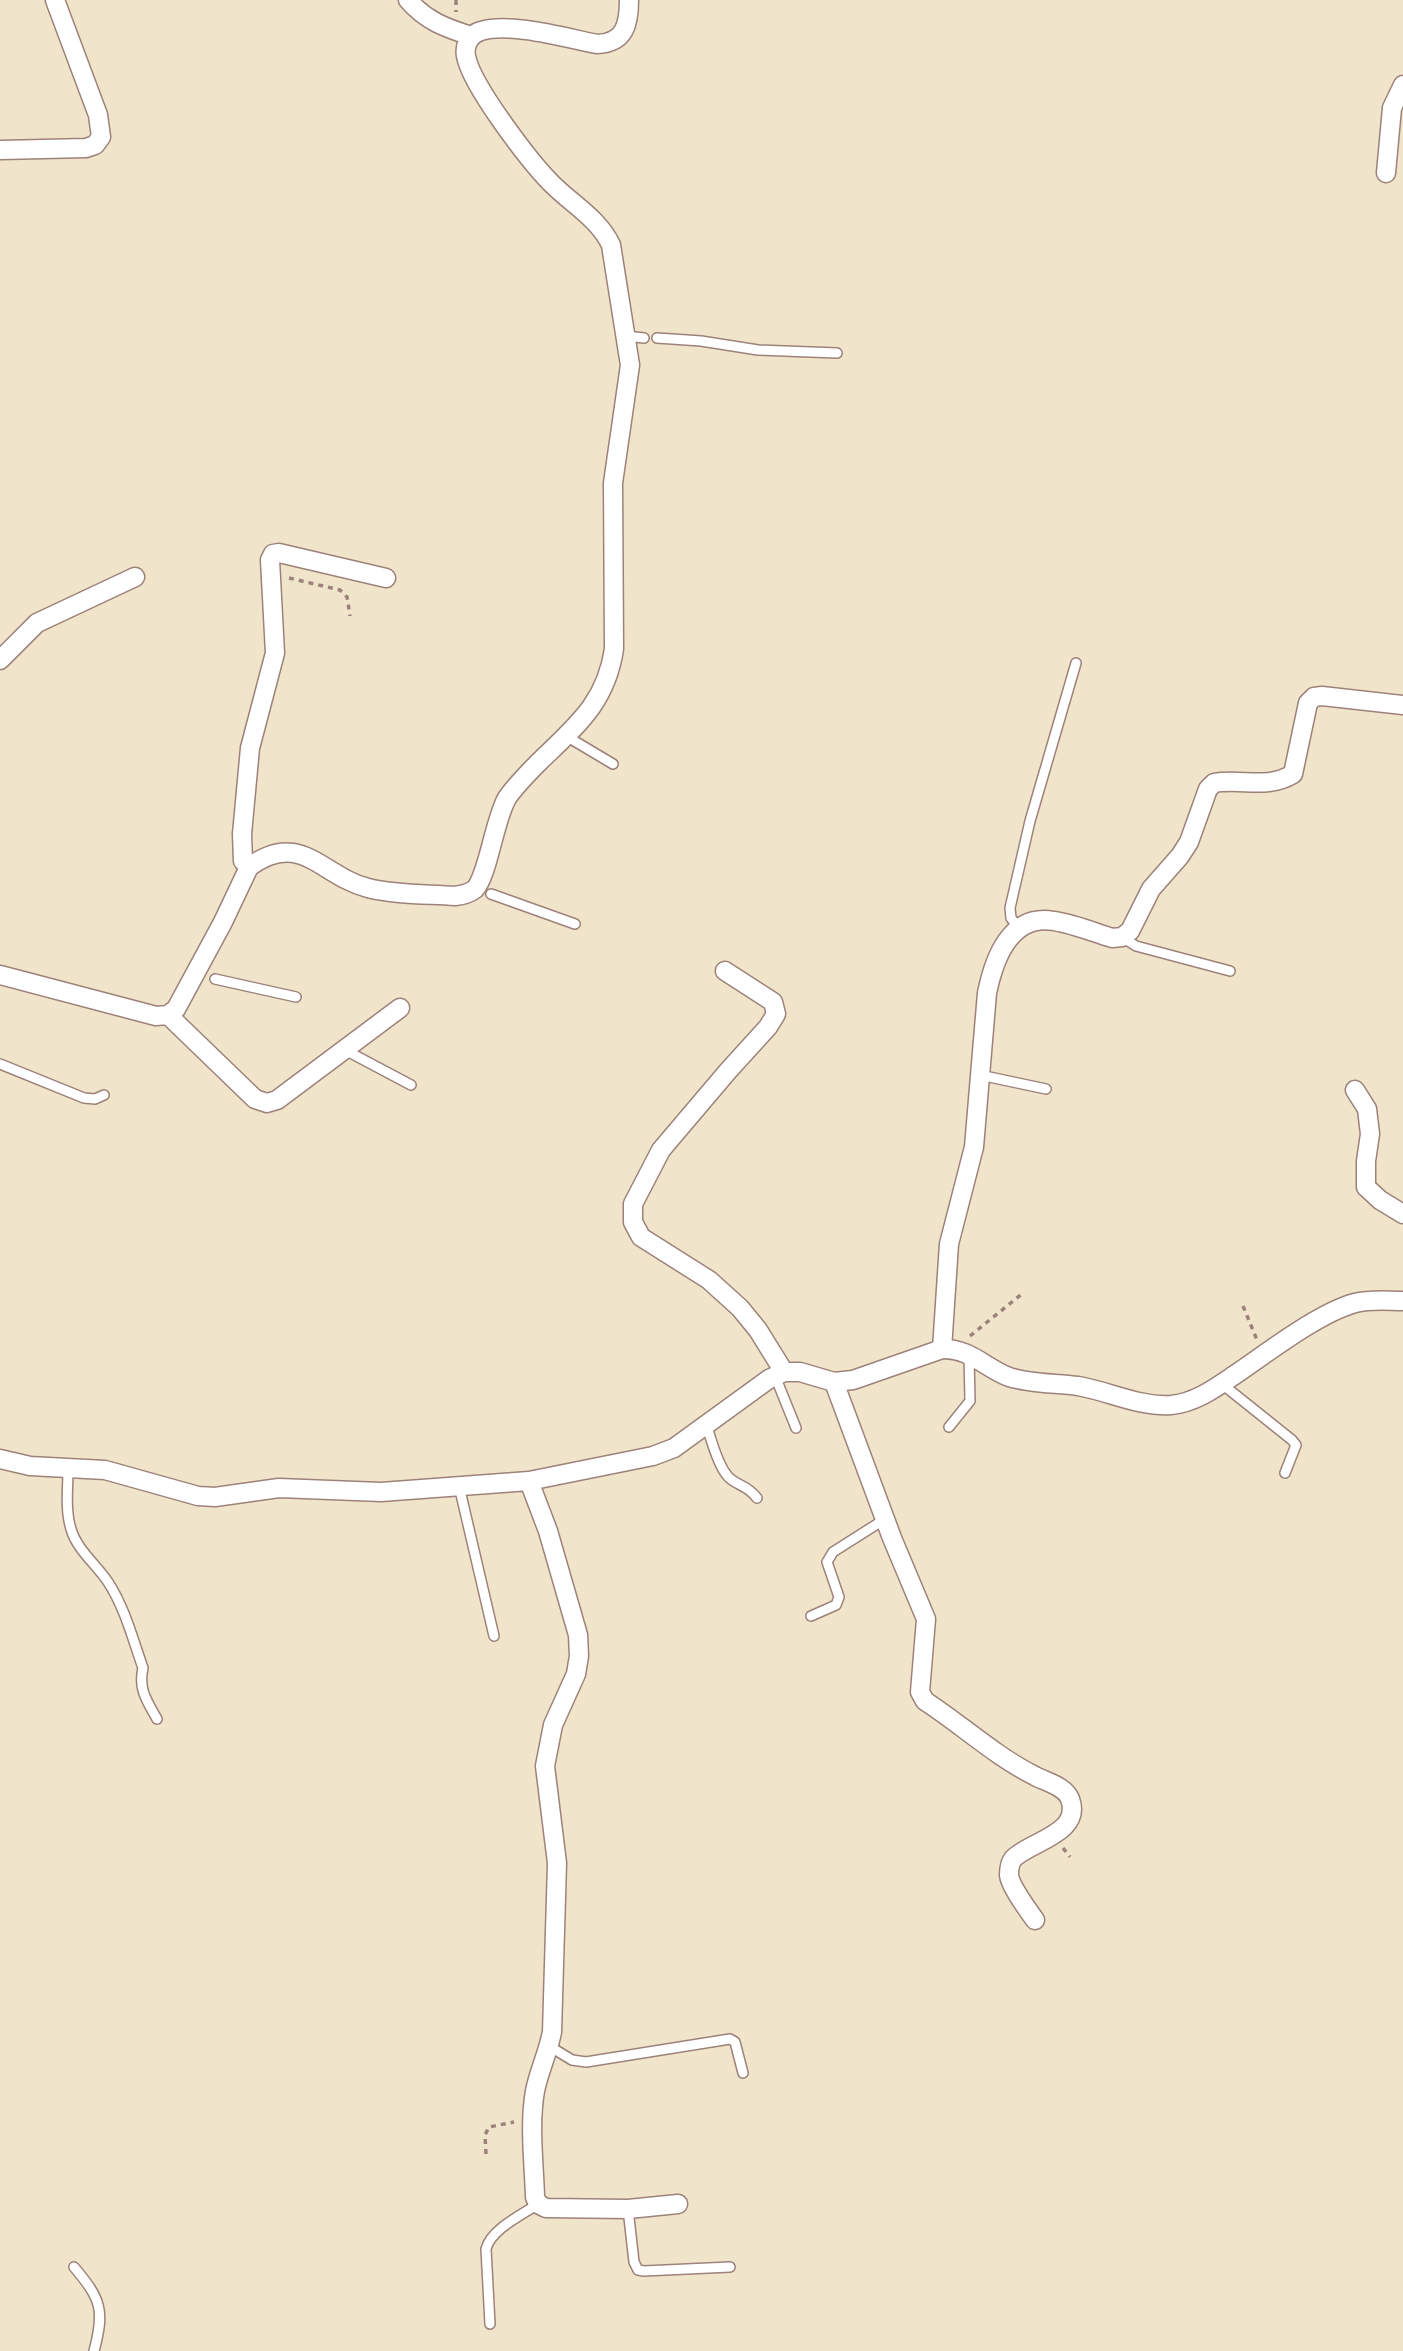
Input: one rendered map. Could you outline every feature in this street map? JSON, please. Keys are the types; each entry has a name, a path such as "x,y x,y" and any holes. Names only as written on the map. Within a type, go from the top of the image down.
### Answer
{"street":[{"path":"0,149 86,148 95,145 101,137 98,115 55,0"},
{"path":"408,0 420,15 471,36"},
{"path":"2,980 156,1017 168,1015 176,1009 199,975 248,867 282,852 306,856 352,882 379,890 455,895 483,891 480,879 496,822 507,799 521,780 582,719 601,693 610,673 614,649 613,483 635,337 606,233 547,178 488,102 466,58 466,46 471,36 481,31 511,29 609,44 618,38 625,27 629,0"},
{"path":"1386,173 1392,108 1403,85"},
{"path":"248,867 242,854 250,748 275,653 270,560 273,554 279,553 387,578"},
{"path":"0,660 37,623 135,577"},
{"path":"955,1350 949,1244 974,1147 987,993 991,975 1005,942 1018,927 1037,920 1053,920 1112,938 1122,937 1130,931 1151,889 1185,849 1208,789 1214,783 1270,783 1281,781 1293,774 1308,704 1314,697 1403,705"},
{"path":"725,971 773,1002 776,1014 768,1027 661,1150 633,1204 632,1222 641,1237 709,1280 740,1308 758,1330 780,1374"},
{"path":"168,1015 255,1099 267,1103 277,1100 400,1009"},
{"path":"1355,1090 1367,1109 1370,1134 1366,1187 1380,1200 1403,1214"},
{"path":"0,1459 30,1466 105,1470 207,1497 279,1488 381,1492 529,1481 653,1456 674,1448 780,1374 800,1372 834,1382 853,1380 955,1350 1006,1376 1024,1381 1075,1386 1151,1405 1172,1405 1194,1400 1314,1322 1354,1303 1375,1300 1403,1301"},
{"path":"834,1382 926,1619 920,1692 925,1701 1004,1758 1063,1789 1070,1799 1071,1811 1066,1824 1052,1836 1013,1859 1009,1868 1009,1878 1035,1920"},
{"path":"529,1481 556,1557 578,1634 579,1656 576,1674 553,1725 545,1766 557,1863 549,2046 538,2077 533,2118 535,2197 538,2204 546,2208 628,2208 678,2204"}],"lane":[{"path":"657,338 701,341 758,350 837,353"},
{"path":"1018,927 1011,918 1010,908 1030,821 1076,663"},
{"path":"565,736 612,764"},
{"path":"483,891 575,925"},
{"path":"1122,937 1136,946 1230,971"},
{"path":"215,979 296,997"},
{"path":"345,1050 411,1085"},
{"path":"0,1064 84,1098 95,1099 104,1094"},
{"path":"980,1075 1046,1089"},
{"path":"949,1427 970,1401 955,1350"},
{"path":"780,1374 796,1428"},
{"path":"1222,1384 1292,1440 1296,1446 1285,1474"},
{"path":"706,1425 725,1473 734,1481 750,1488 757,1498"},
{"path":"68,1469 71,1528 78,1545 108,1582 116,1597 143,1668 140,1680 142,1693 157,1719"},
{"path":"459,1486 494,1636"},
{"path":"811,1616 836,1605 839,1597 827,1562 833,1552 885,1519"},
{"path":"549,2046 572,2060 586,2062 730,2039 735,2042 743,2073"},
{"path":"490,2324 488,2243 494,2235 538,2204"},
{"path":"628,2208 634,2262 638,2270 645,2272 730,2267"},
{"path":"74,2267 93,2290 101,2315 94,2351"}],"path":[{"path":"271,573 340,590 347,597 350,617"},
{"path":"955,1350 1023,1293"},
{"path":"1243,1306 1264,1356"},
{"path":"486,2154 485,2135 489,2126 533,2118"}]}
